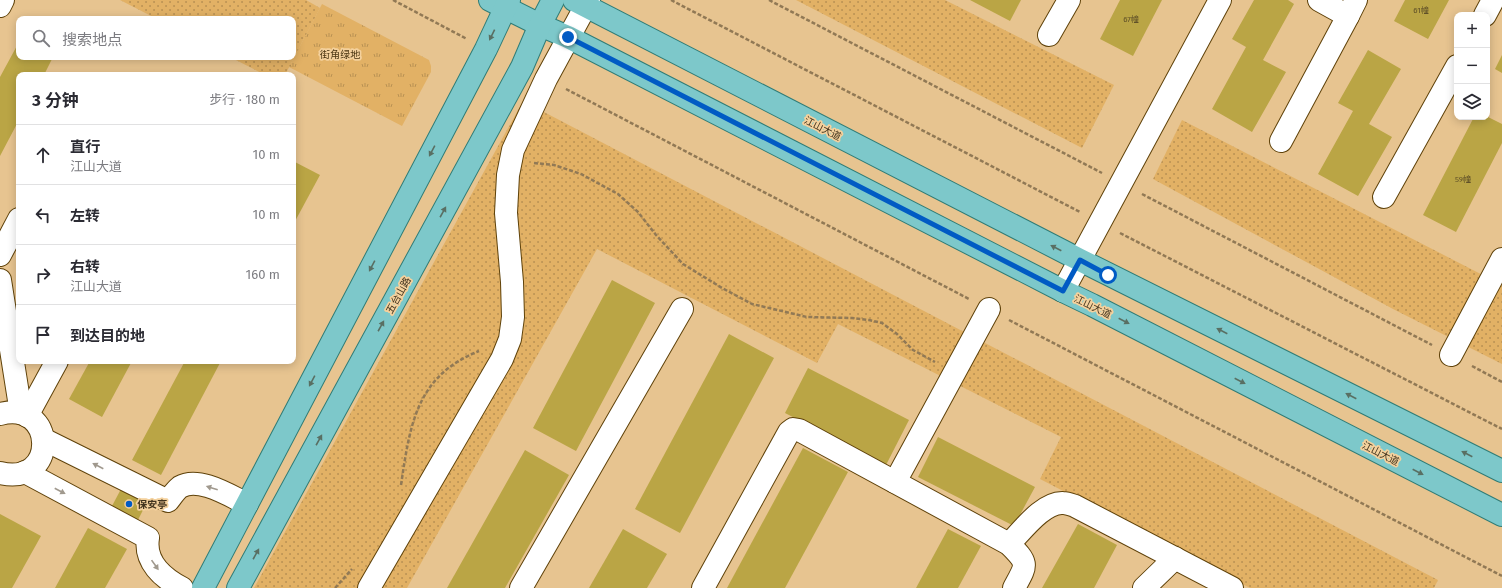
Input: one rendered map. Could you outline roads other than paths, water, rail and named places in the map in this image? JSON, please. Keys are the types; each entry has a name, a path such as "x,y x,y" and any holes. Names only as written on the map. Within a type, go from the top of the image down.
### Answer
{"main road":[{"name":"五台山路","path":"238,588 522,67 540,25 553,0"},
{"name":"江山大道","path":"583,2 1080,260 1502,471"},
{"name":"江山大道","path":"501,3 540,25 568,37 1502,515"},
{"path":"204,588 486,49 501,3"}],"lane":[{"path":"0,6 3,0"},
{"path":"1049,35 1069,0"},
{"path":"1063,291 1220,0"},
{"path":"1281,141 1352,8 1319,0"},
{"path":"1487,12 1494,0"},
{"path":"369,588 502,360 510,339 513,317 512,282 506,213 508,175 512,150 568,37 583,2"},
{"path":"1384,197 1454,71"},
{"path":"0,255 16,225"},
{"path":"1452,355 1499,272"},
{"path":"0,280 24,415"},
{"path":"522,588 682,308"},
{"path":"895,482 989,309"},
{"path":"24,415 55,364"},
{"path":"0,414 11,412 31,418 38,425 44,445 42,455 37,464 29,471 20,475 10,476 0,473"},
{"path":"703,588 789,432 793,429 799,430 1009,544 1021,555 1024,561 1024,569 1014,588"},
{"path":"43,438 168,502 175,491 182,486 190,484 209,486 247,504"},
{"path":"25,472 148,538 147,546 152,563 166,578 182,588"},
{"path":"1009,544 1038,514 1053,505 1063,503 1075,506 1232,588"},
{"path":"1144,588 1174,558"}],"place":[{"name":"保安亭","path":"129,504"}],"park label":[{"name":"街角绿地","path":"340,54"}]}
